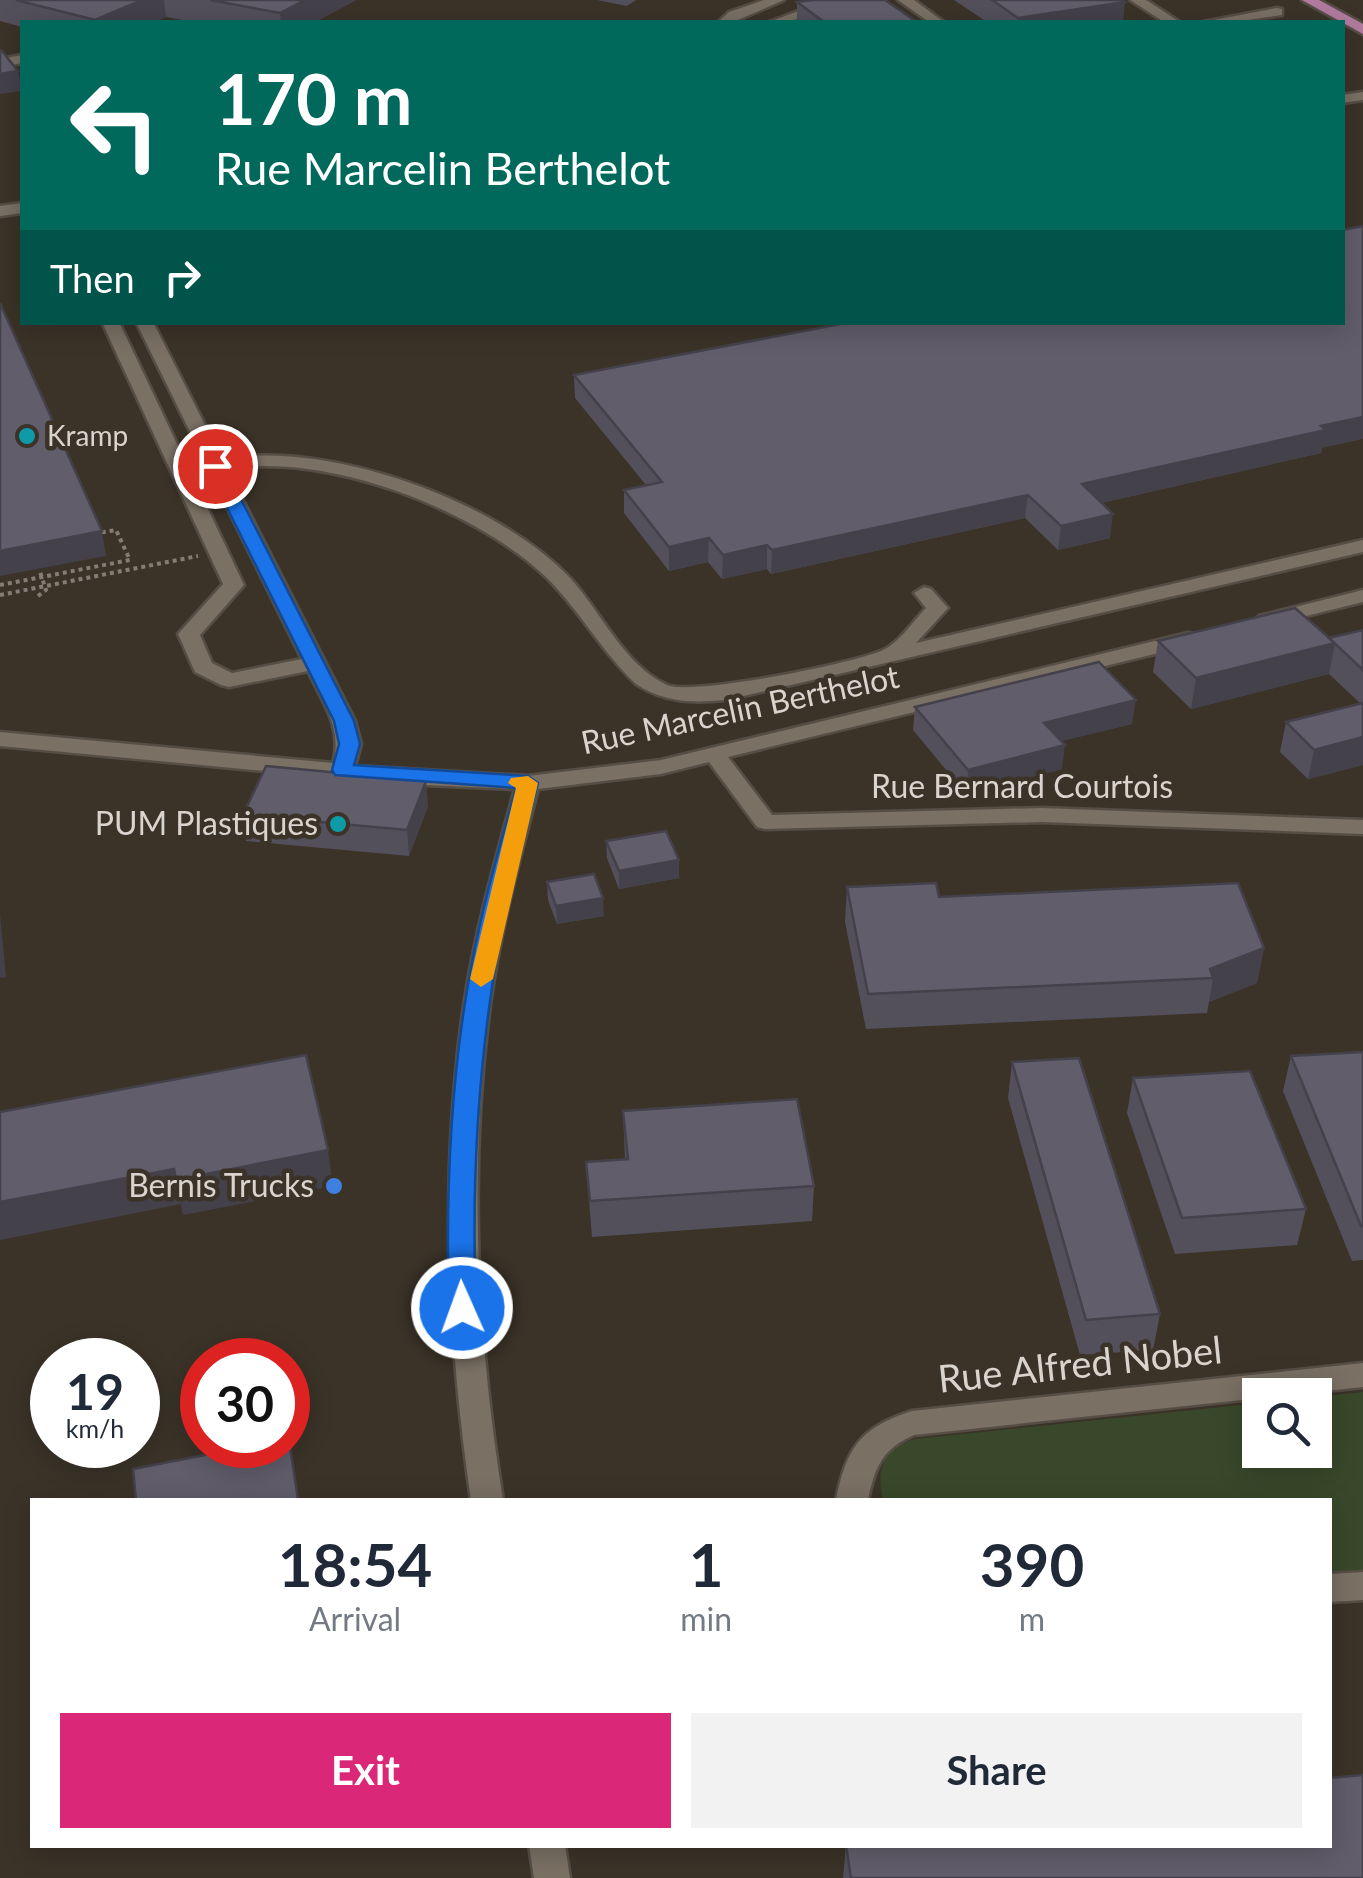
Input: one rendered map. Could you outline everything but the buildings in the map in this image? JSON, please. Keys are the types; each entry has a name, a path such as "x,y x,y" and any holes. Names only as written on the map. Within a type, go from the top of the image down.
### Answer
{"main road":[{"path":"1308,0 1345,20"},
{"path":"1335,0 1363,15"}],"street":[{"path":"727,20 778,0"},
{"path":"782,20 841,0"},
{"path":"905,0 934,20"},
{"path":"1154,6 1186,20"},
{"path":"1223,20 1277,12"},
{"path":"111,325 234,585 189,634 204,667 229,680 315,663"},
{"path":"145,325 348,732 348,756 342,770"},
{"path":"215,466 270,460 308,464 361,477 461,515 519,546 551,571 582,601 639,678 661,690 694,696 726,693 1363,546"},
{"path":"892,654 938,608 924,593"},
{"path":"1242,626 1363,596"},
{"name":"Rue Marcelin Berthelot","path":"0,739 528,783 607,776 715,755 1204,635"},
{"name":"Rue Bernard Courtois","path":"715,755 766,822 1042,815 1363,827"},
{"path":"487,1498 469,1392 462,1308 461,1148 490,930 528,783"},
{"name":"Rue Alfred Nobel","path":"853,1498 867,1448 882,1433 912,1424 1363,1375"},
{"path":"1332,1588 1363,1586"},
{"path":"547,1848 552,1878"}],"path":[{"path":"0,585 130,560 116,530 98,534"},
{"path":"0,595 218,552"},
{"path":"88,566 99,583"},
{"path":"38,596 46,590 41,575"}],"green space":[{"path":"1363,1392 1363,1575 1332,1576 1332,1498 883,1498 884,1461 896,1448 915,1439 1242,1405 1242,1468 1332,1468 1332,1395"}],"slow traffic":[{"path":"481,979 502,878 528,783 518,783"}],"place":[{"name":"Kramp","path":"27,436"},
{"name":"PUM Plastiques","path":"338,824"},
{"name":"Bernis Trucks","path":"334,1186"}],"route":[{"path":"215,466 344,721 350,744 342,770 528,783 490,930 468,1072 459,1208 462,1308"}]}
